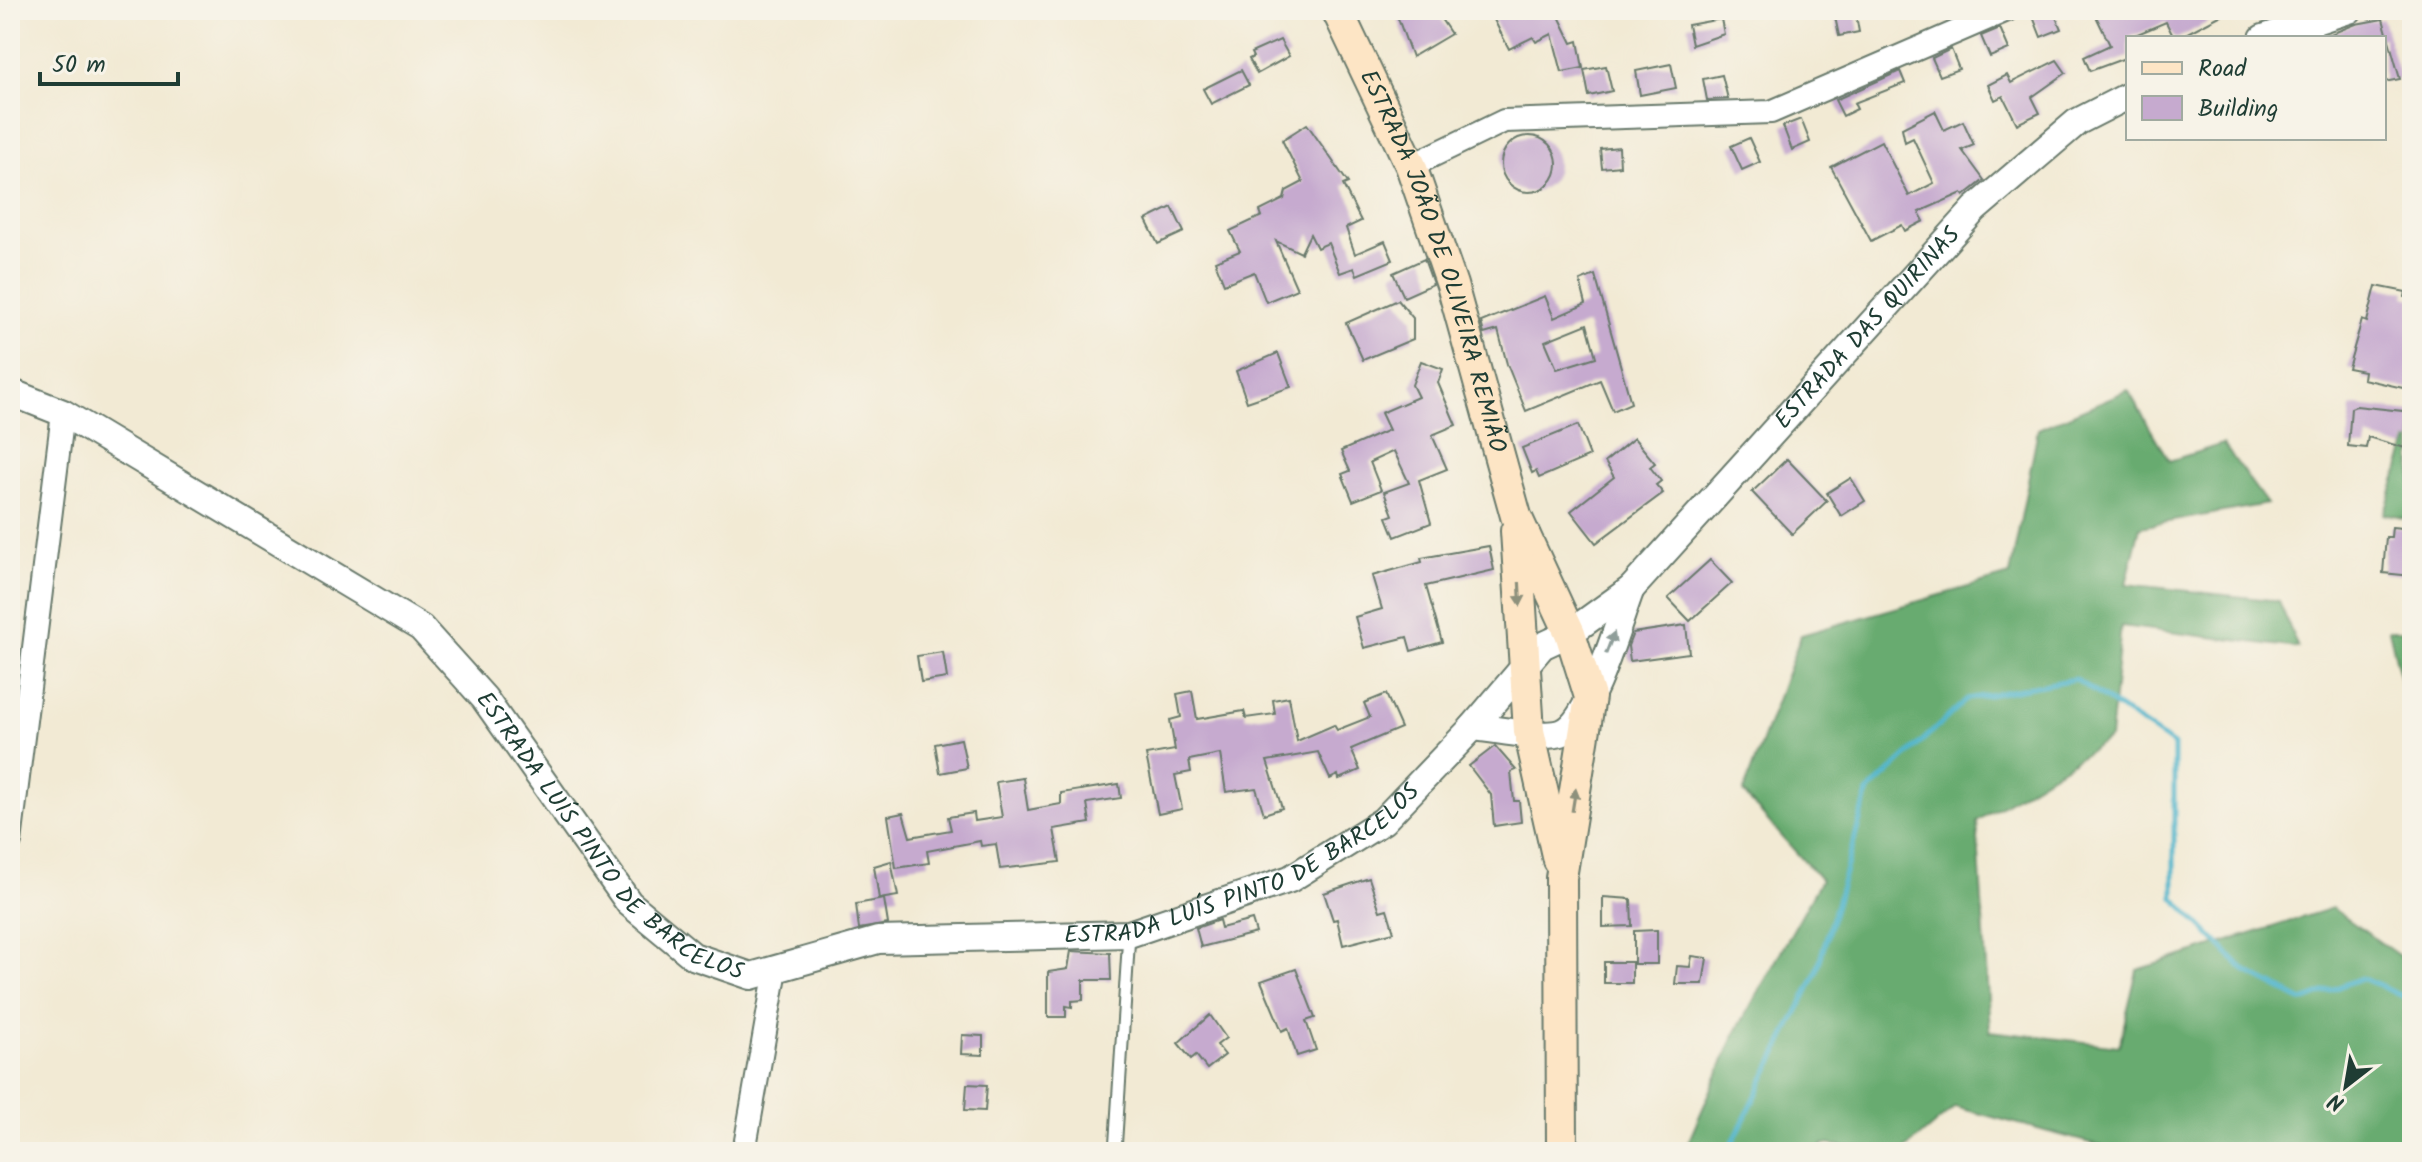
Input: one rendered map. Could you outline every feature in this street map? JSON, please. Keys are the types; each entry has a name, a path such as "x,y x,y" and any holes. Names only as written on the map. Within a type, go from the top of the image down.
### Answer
{"main road":[{"name":"ESTRADA JOÃO DE OLIVEIRA REMIÃO","path":"1337,10 1411,166 1452,285 1516,516 1570,633 1590,697 1561,878 1562,1152"},
{"name":"ESTRADA JOÃO DE OLIVEIRA REMIÃO","path":"1516,516 1529,731 1561,878"}],"street":[{"path":"1411,166 1504,121 1771,112 2007,10"},
{"path":"2269,36 2349,10"},
{"name":"ESTRADA DAS QUIRINAS","path":"1570,633 1631,589 1975,209 2077,122 2126,97"},
{"name":"ESTRADA LUÍS PINTO DE BARCELOS","path":"10,392 63,413 421,628 484,698 629,903 693,956 751,976 878,940 1129,934 1290,879 1383,821 1473,727 1542,646 1570,633"},
{"path":"10,842 63,413"},
{"name":"ESTRADA DAS QUIRINAS","path":"1529,731 1552,734 1571,727 1590,697 1631,589"},
{"path":"1473,727 1529,731"},
{"path":"744,1152 776,969"}],"lane":[{"path":"1115,1152 1129,934"}],"green space":[{"path":"2128,390 2169,461 2223,444 2267,504 2140,527 2126,584 2279,601 2298,648 2121,626 2110,738 1977,821 1990,1031 2119,1046 2137,970 2332,908 2412,965 2412,1152 2124,1152 1955,1107 1902,1152 1823,1144 1819,1152 1684,1152 1736,1032 1821,880 1743,793 1801,635 2010,575 2038,429"},
{"path":"2412,430 2412,520 2384,514"},
{"path":"2389,630 2412,630 2412,727"}],"building":[{"path":"1395,10 1435,10 1451,34 1412,57"},
{"path":"1489,10 1556,10 1572,43 1578,41 1583,68 1562,72 1552,34 1536,42 1533,37 1509,49"},
{"path":"1855,10 1859,32 1839,36 1834,12"},
{"path":"2053,10 2061,29 2041,37 2032,14"},
{"path":"2093,10 2231,10 2182,36 2173,36 2166,22 2126,36 2126,58 2090,71 2084,57 2110,45"},
{"path":"1721,19 1724,34 1692,45 1688,25"},
{"path":"2383,19 2400,79 2386,82 2386,36 2326,36 2356,24"},
{"path":"2000,28 2009,49 1990,57 1981,36"},
{"path":"1280,40 1289,56 1257,74 1249,59 1253,57 1251,53"},
{"path":"1951,49 1959,69 1940,76 1932,58"},
{"path":"2057,60 2066,73 2032,97 2040,113 2017,124 2003,96 1995,100 1988,85 2007,75 2011,83"},
{"path":"1671,64 1676,88 1640,95 1636,71"},
{"path":"1606,66 1612,91 1589,96 1584,70"},
{"path":"1241,70 1249,85 1211,104 1203,89"},
{"path":"1900,71 1905,83 1854,103 1857,109 1843,116 1835,100"},
{"path":"1722,75 1728,99 1707,100 1703,79"},
{"path":"1935,111 1944,130 1963,121 1974,145 1962,150 1984,180 1964,196 1962,193 1919,212 1924,221 1905,231 1902,225 1871,241 1831,167 1881,141 1909,196 1934,183 1913,138 1905,142 1902,128"},
{"path":"1801,119 1810,142 1792,150 1783,126"},
{"path":"1307,124 1348,183 1343,185 1361,221 1346,228 1355,254 1385,241 1393,260 1357,275 1354,268 1340,273 1328,243 1317,248 1310,234 1301,253 1276,241 1297,289 1266,302 1254,272 1224,284 1215,261 1240,251 1230,231 1262,216 1260,211 1284,199 1286,191 1303,182 1282,140"},
{"path":"1529,136 1549,144 1557,164 1549,184 1529,192 1509,184 1501,164 1509,144"},
{"path":"1749,138 1760,162 1742,170 1731,146"},
{"path":"1619,147 1620,166 1602,168 1600,149"},
{"path":"1172,207 1184,232 1158,244 1146,220"},
{"path":"1424,259 1433,284 1404,297 1393,273"},
{"path":"1595,275 1631,403 1613,411 1600,380 1526,411 1507,364 1498,330 1484,334 1481,322 1545,296 1554,318 1586,304 1580,281","holes":["1587,324 1596,357 1557,369 1545,341"]},
{"path":"2376,286 2406,292 2405,297 2412,299 2412,390 2363,379 2364,371 2348,368 2362,320 2367,322"},
{"path":"1398,300 1413,318 1413,339 1363,360 1346,323"},
{"path":"1278,353 1291,387 1247,402 1236,371"},
{"path":"1421,361 1443,369 1438,383 1456,425 1432,435 1447,469 1419,480 1431,523 1395,537 1387,517 1393,515 1384,492 1409,483 1394,451 1370,462 1381,490 1353,501 1342,474 1350,471 1341,451 1389,430 1381,413 1418,397 1412,385"},
{"path":"2351,408 2412,412 2412,441 2407,440 2405,448 2368,437 2366,448 2348,446"},
{"path":"1578,425 1590,456 1539,478 1536,471 1532,473 1522,448"},
{"path":"1634,438 1655,463 1650,467 1661,481 1656,485 1663,493 1596,543 1571,511 1614,477 1605,462"},
{"path":"1787,459 1827,501 1792,534 1752,492"},
{"path":"1851,478 1865,501 1841,516 1827,493"},
{"path":"2392,527 2412,529 2412,576 2383,573 2386,537 2391,537"},
{"path":"1489,546 1494,570 1426,586 1442,642 1411,651 1407,637 1364,648 1355,617 1382,609 1372,576 1422,562 1421,558"},
{"path":"1710,560 1732,583 1690,621 1668,598"},
{"path":"1686,625 1689,653 1630,661 1628,646 1633,633"},
{"path":"943,652 947,678 921,682 917,656"},
{"path":"1192,691 1197,719 1244,711 1246,718 1275,714 1273,700 1289,697 1297,741 1334,725 1337,730 1370,717 1364,703 1386,694 1401,728 1351,749 1360,770 1339,779 1338,775 1330,779 1318,752 1267,761 1282,808 1264,814 1256,788 1226,792 1220,754 1189,760 1191,772 1175,775 1182,809 1158,814 1146,755 1175,750 1170,720 1181,717 1177,694"},
{"path":"961,739 967,768 940,773 935,744"},
{"path":"1495,746 1516,770 1511,772 1514,801 1519,801 1521,822 1494,826 1491,795 1469,766"},
{"path":"1023,778 1028,810 1061,804 1061,793 1119,784 1121,798 1087,803 1090,823 1054,829 1060,862 1000,869 996,844 981,846 980,841 927,851 929,863 896,868 888,816 903,813 910,837 951,830 948,817 974,813 975,821 1002,817 996,782"},
{"path":"891,861 898,896 879,899 874,866"},
{"path":"1369,878 1380,911 1387,909 1394,932 1343,945 1337,919 1333,920 1324,893"},
{"path":"1603,897 1631,899 1632,926 1603,927"},
{"path":"884,899 888,924 859,929 856,904"},
{"path":"1219,920 1221,928 1252,920 1256,933 1201,947 1196,928"},
{"path":"1657,930 1657,964 1634,964 1634,931"},
{"path":"1071,951 1110,953 1111,980 1083,980 1083,1000 1072,1001 1072,1007 1066,1006 1066,1017 1048,1017 1048,972 1068,969"},
{"path":"1692,956 1707,958 1703,984 1675,984 1677,966 1690,967"},
{"path":"1604,962 1632,962 1632,983 1604,983"},
{"path":"1296,969 1315,1018 1306,1021 1316,1050 1297,1056 1288,1028 1282,1031 1261,981"},
{"path":"1210,1015 1226,1038 1217,1045 1225,1055 1207,1069 1196,1055 1191,1059 1178,1043"},
{"path":"962,1035 983,1036 983,1055 961,1054"},
{"path":"967,1084 987,1085 985,1111 965,1110"}],"waterway":[{"path":"1728,1152 1816,974 1868,792 1967,699 2075,679 2174,745 2174,898 2245,971 2303,1001 2361,978 2412,1000"}]}
